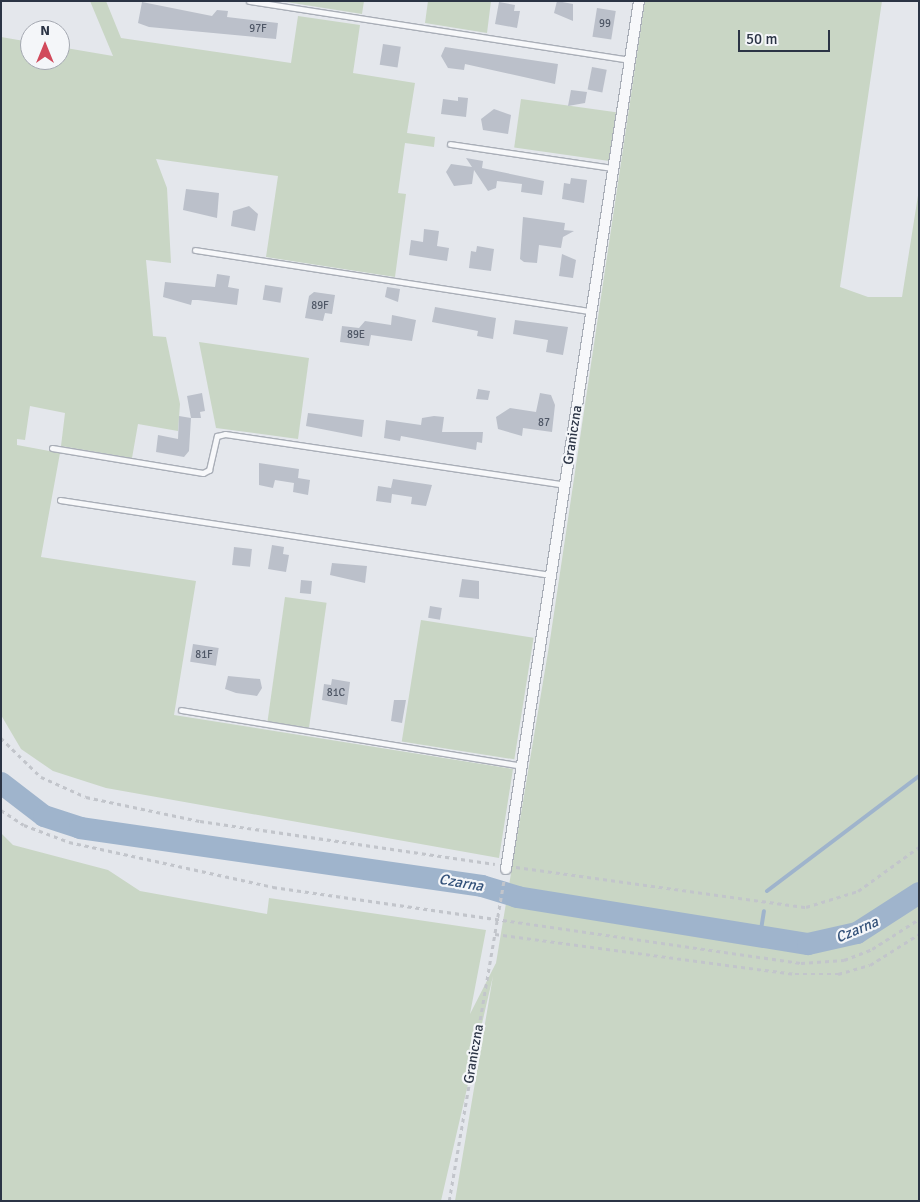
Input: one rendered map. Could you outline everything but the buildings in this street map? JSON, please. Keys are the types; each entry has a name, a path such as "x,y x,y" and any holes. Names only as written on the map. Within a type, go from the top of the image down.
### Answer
{"street":[{"name":"Graniczna","path":"507,867 639,1"}],"lane":[{"path":"249,1 630,60"},
{"path":"450,144 613,168"},
{"path":"195,250 591,311"},
{"path":"52,448 202,473 209,470 216,436 225,434 565,485"},
{"path":"60,500 552,575"},
{"path":"181,710 523,766"}],"path":[{"path":"1,738 41,777 86,797 200,821 507,867 806,908 858,891 919,846"},
{"path":"1,810 24,825 69,842 273,887 801,963 844,960 872,949 919,919"},
{"name":"Graniczna","path":"449,1201 507,867"},
{"path":"495,934 795,974 838,974 870,966 919,934"}],"green space":[{"path":"90,1 106,1 121,38 291,63 298,16 360,25 353,73 415,83 407,133 435,137 434,147 405,143 398,193 406,194 395,277 266,257 278,176 156,159 167,188 171,263 146,260 153,336 166,337 180,404 178,431 138,424 132,458 61,446 65,413 30,406 25,440 17,439 17,445 60,453 41,557 196,581 174,715 513,769 499,858 106,788 53,771 21,749 1,715 1,37 20,40 20,70 70,70 70,49 113,56"},
{"path":"280,1 364,1 362,14"},
{"path":"428,1 491,1 487,33 425,23"},
{"path":"645,1 882,1 840,287 868,297 902,297 919,189 919,1201 455,1201 493,976 441,1201 1,1201 1,833 13,845 108,870 140,891 267,914 269,898 486,930 470,1014 496,963 550,640"},
{"path":"521,99 616,112 609,161 514,148"},
{"path":"199,342 309,358 298,439 216,428"},
{"path":"285,597 327,603 309,728 267,722"},
{"path":"421,620 534,638 514,759 402,741"}],"waterway":[{"path":"767,891 919,776"},
{"name":"Czarna","path":"1,783 44,816 80,828 482,886 517,897 808,944 857,933 919,893"},
{"path":"760,936 764,911"}]}
